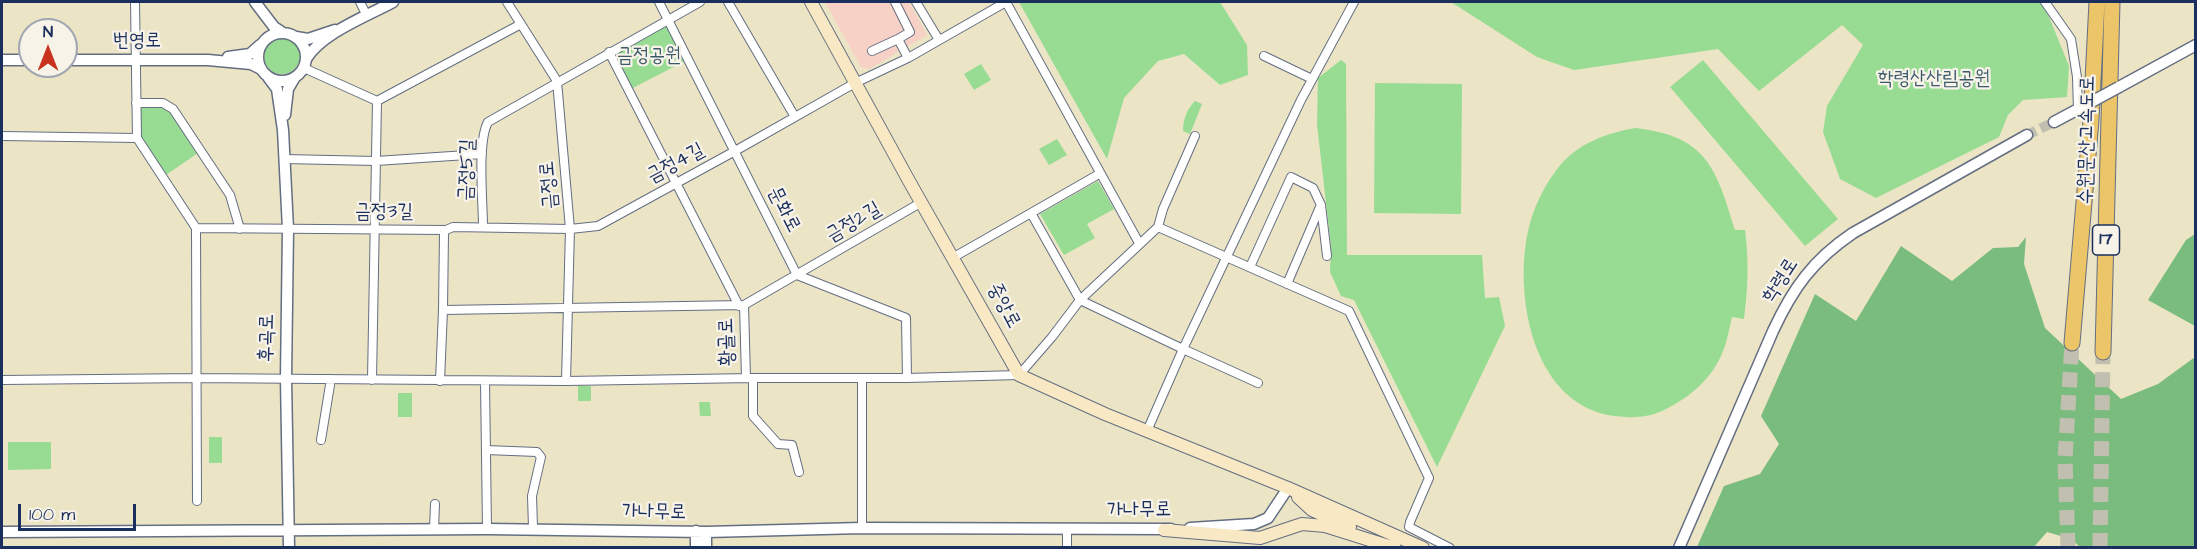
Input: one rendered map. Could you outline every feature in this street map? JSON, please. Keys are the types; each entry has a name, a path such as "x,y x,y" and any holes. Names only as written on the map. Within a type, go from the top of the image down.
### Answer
{"highway":[{"name":"수원문산고속도로","path":"2072,343 2091,120 2097,2"},
{"name":"수원문산고속도로","path":"2103,352 2112,2"}],"main road":[{"name":"중앙로","path":"811,2 1019,375"},
{"path":"1019,375 1147,431 1288,488 1423,548"},
{"path":"1288,488 1312,510 1396,548"},
{"path":"1164,530 1260,538 1302,525 1325,526 1396,548"}],"street":[{"path":"135,2 137,138 196,228 197,501"},
{"path":"360,2 367,16"},
{"path":"283,130 288,89 313,49 346,27 393,2"},
{"name":"금정로","path":"507,2 557,81 570,229 566,381"},
{"name":"문화로","path":"659,2 797,275"},
{"name":"금정5길","path":"483,227 482,154 488,122 700,2"},
{"path":"728,2 795,117"},
{"path":"872,51 910,32 895,2"},
{"path":"916,2 939,40"},
{"path":"1005,2 1139,243"},
{"name":"금정4길","path":"570,229 598,225 855,83 909,58 1005,2"},
{"path":"1147,431 1312,79 1354,2"},
{"path":"2045,2 2071,39 2081,108"},
{"path":"256,3 274,27 296,37 308,39 346,27"},
{"path":"256,3 264,32 258,60 264,73 277,89 283,130"},
{"path":"377,101 521,24"},
{"path":"208,60 250,54 271,35 283,33"},
{"path":"296,37 304,46 305,63"},
{"path":"898,39 909,58"},
{"path":"2054,122 2196,45"},
{"path":"609,52 741,306"},
{"path":"1264,56 1312,79"},
{"path":"2,60 18,60"},
{"name":"번영로","path":"78,60 208,60"},
{"path":"208,60 251,64 281,81 295,77"},
{"path":"305,63 377,101"},
{"path":"372,380 377,101"},
{"path":"136,103 164,103 173,109 230,195 240,229"},
{"name":"후곡로","path":"283,130 288,229 286,378 290,548"},
{"name":"학령로","path":"1679,548 1784,306 1810,269 1834,246 1853,233 2027,135"},
{"path":"2,136 137,138"},
{"path":"2,380 286,378 566,381 1019,375 1080,300 1158,226 1163,209 1195,136"},
{"path":"284,159 376,160 482,154"},
{"path":"954,257 1099,174"},
{"path":"1250,267 1292,177 1313,188 1321,206 1327,256"},
{"name":"금정2길","path":"443,310 741,306 922,202"},
{"path":"1287,284 1321,206"},
{"path":"1031,213 1080,300 1258,383"},
{"path":"1158,226 1349,311 1429,478 1410,522 1410,527 1450,548"},
{"name":"금정3길","path":"196,228 570,229"},
{"path":"440,381 444,233 446,230"},
{"path":"797,275 906,318 906,378"},
{"name":"황골로","path":"741,306 753,416 778,444 792,445 799,472"},
{"path":"862,378 862,528"},
{"path":"321,440 331,379"},
{"path":"486,381 487,529"},
{"path":"486,450 537,452 541,457 532,496 533,527"},
{"name":"가나무로","path":"2,532 434,529 701,532 862,528 1164,530 1254,524 1268,518 1288,488"},
{"path":"434,529 435,504"},
{"path":"1067,529 1067,548"},
{"path":"696,548 701,532"},
{"path":"701,532 706,548"}],"shaded area":[{"path":"825,2 909,2 927,35 869,69 861,67"}],"green space":[{"path":"1019,2 1220,2 1247,45 1248,75 1220,85 1184,54 1158,61 1124,98 1107,159"},
{"name":"학령산산림공원","path":"1451,2 2040,2 2045,7 2069,66 2067,97 2023,100 2008,115 1999,137 1876,198 1840,179 1823,132 1827,106 1863,45 1842,25 1759,91 1718,49 1574,70 1537,57"},
{"name":"금정공원","path":"668,24 687,60 631,89 612,53"},
{"path":"282,38 295,43 300,56 295,69 282,74 269,69 264,56 269,43"},
{"path":"1341,60 1346,64 1347,255 1482,255 1485,298 1499,297 1505,326 1437,467 1354,300 1341,296 1330,272 1331,246 1317,125 1318,78"},
{"path":"1703,60 1838,219 1805,246 1670,87"},
{"path":"981,64 991,80 974,90 964,74"},
{"path":"1375,83 1462,84 1461,214 1374,213"},
{"path":"1195,101 1202,104 1190,134 1183,131 1184,122"},
{"path":"140,105 162,105 170,111 198,153 166,175 141,137"},
{"path":"1635,128 1659,132 1678,139 1693,147 1705,159 1721,189 1735,230 1745,230 1748,275 1744,319 1732,317 1723,351 1704,382 1680,401 1662,411 1644,416 1626,417 1587,408 1565,392 1548,371 1536,346 1528,319 1524,290 1524,262 1529,226 1536,206 1550,179 1562,163 1586,144"},
{"path":"1057,139 1067,155 1049,165 1039,149"},
{"path":"1098,181 1114,209 1087,224 1095,238 1064,255 1040,214"},
{"path":"2195,234 2195,326 2148,300 2186,240"},
{"path":"2026,237 2024,264 2045,328 2121,399 2158,384 2195,357 2195,547 2080,547 2071,539 2047,532 2033,548 1697,547 1724,486 1760,474 1779,444 1761,416 1815,294 1856,321 1901,246 1952,281 1993,248 2018,247"},
{"path":"578,386 591,386 591,401 578,401"},
{"path":"398,393 412,393 412,417 398,417"},
{"path":"699,402 710,402 711,416 700,416"},
{"path":"209,437 222,437 222,463 209,463"},
{"path":"8,442 51,442 51,469 8,470"}],"tunnel":[{"path":"2027,135 2054,122"},
{"path":"2068,548 2065,459 2072,343"},
{"path":"2100,548 2103,352"}]}
